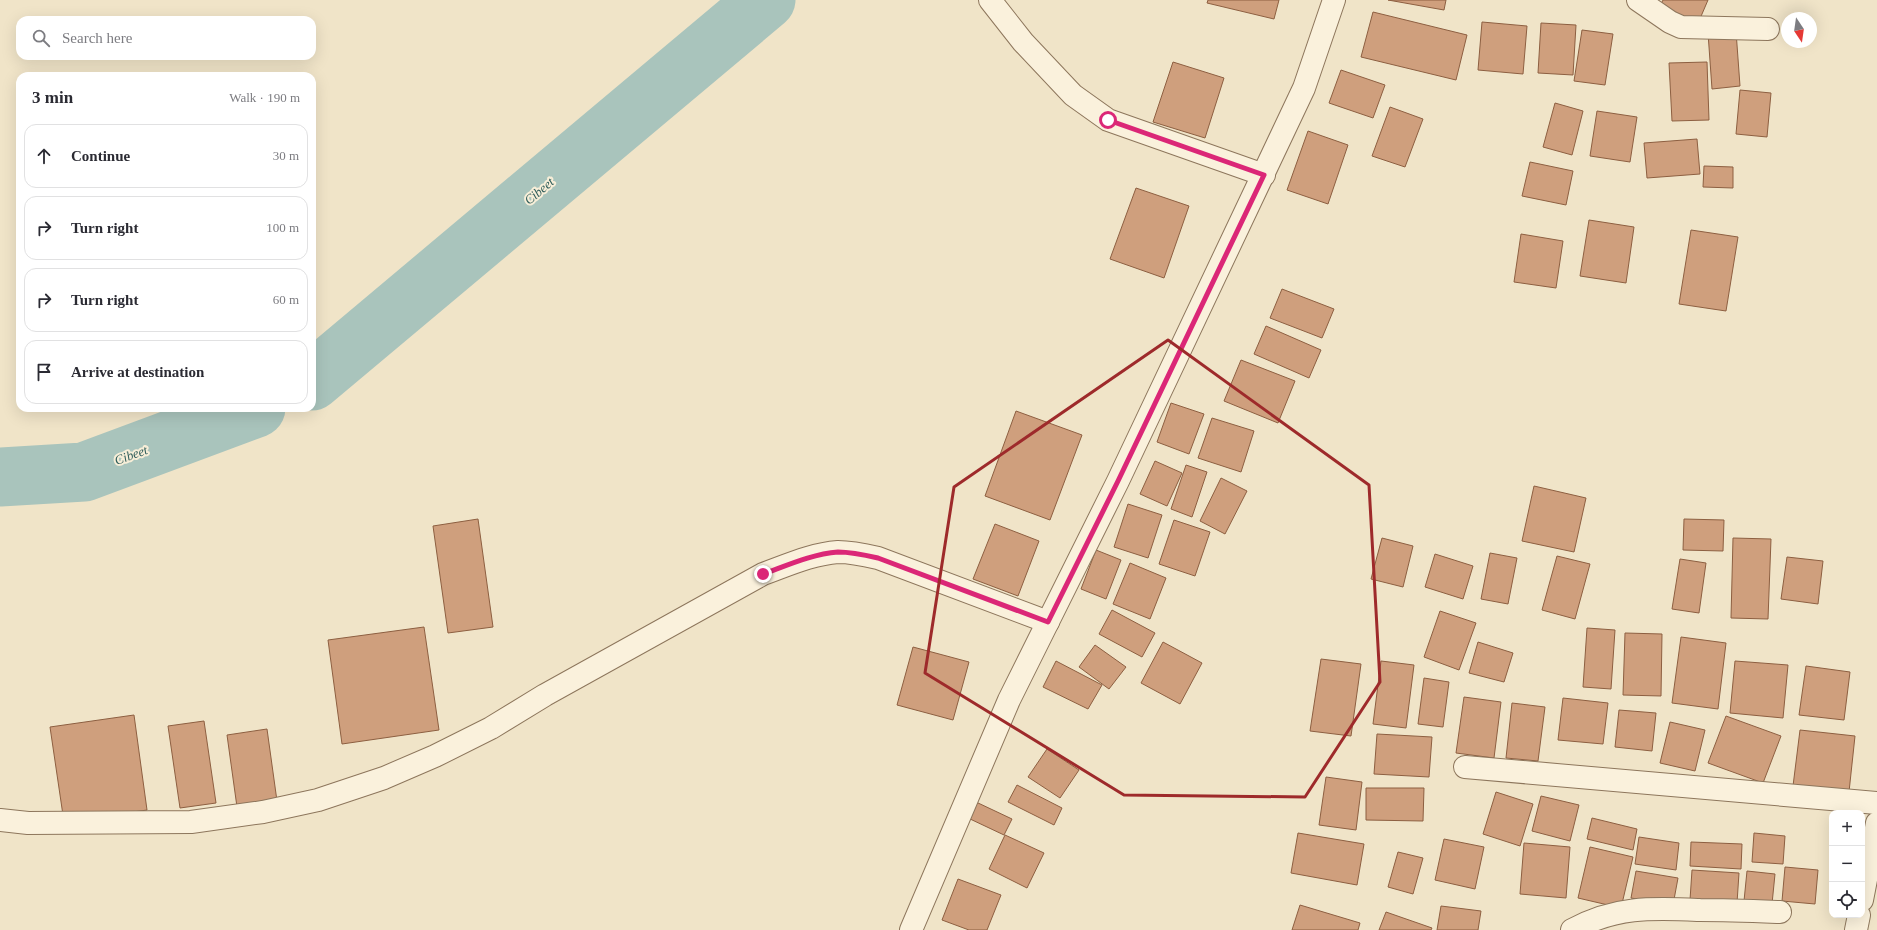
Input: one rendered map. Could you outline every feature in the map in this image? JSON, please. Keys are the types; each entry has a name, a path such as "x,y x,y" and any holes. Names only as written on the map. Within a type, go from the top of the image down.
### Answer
{"street":[{"path":"990,0 1023,42 1073,95 1108,120 1264,175"},
{"path":"911,930 1009,700 1118,481 1304,88 1334,0"},
{"path":"1638,0 1670,22 1681,27 1768,29"},
{"path":"0,820 28,823 191,822 263,812 318,800 384,778 435,756 491,728 545,694 763,574 798,561 838,552 855,553 878,558 1048,622"},
{"path":"1465,767 1877,803"},
{"path":"1865,886 1876,833"},
{"path":"1572,930 1585,923 1619,912 1648,908 1780,912"},
{"path":"1856,930 1858,918"}],"highlighted area":[{"path":"1168,340 1369,485 1380,682 1305,797 1124,795 925,673 954,487"}],"building":[{"path":"1208,0 1279,0 1274,19 1207,3"},
{"path":"1388,0 1446,0 1444,10"},
{"path":"1663,0 1708,0 1696,28 1657,12"},
{"path":"1373,12 1467,35 1456,80 1361,57"},
{"path":"1482,22 1527,26 1523,74 1478,70"},
{"path":"1541,23 1576,25 1573,75 1538,73"},
{"path":"1582,30 1613,34 1605,85 1574,81"},
{"path":"1736,31 1740,86 1712,89 1708,33"},
{"path":"1173,62 1224,78 1205,138 1153,122"},
{"path":"1707,62 1709,120 1672,121 1669,63"},
{"path":"1341,70 1385,85 1373,118 1329,103"},
{"path":"1740,90 1771,93 1767,137 1736,134"},
{"path":"1555,103 1583,111 1572,155 1543,147"},
{"path":"1390,107 1423,119 1405,167 1372,156"},
{"path":"1597,111 1637,117 1630,162 1590,156"},
{"path":"1308,131 1348,145 1328,204 1287,190"},
{"path":"1697,139 1700,174 1647,178 1644,143"},
{"path":"1530,162 1573,171 1566,205 1522,196"},
{"path":"1704,166 1733,167 1733,188 1703,187"},
{"path":"1136,188 1189,206 1164,278 1110,259"},
{"path":"1589,220 1634,227 1626,283 1580,276"},
{"path":"1691,230 1738,237 1726,311 1679,304"},
{"path":"1521,234 1563,241 1556,288 1514,282"},
{"path":"1282,289 1334,309 1322,338 1270,318"},
{"path":"1266,326 1321,350 1309,378 1254,354"},
{"path":"1241,360 1295,381 1278,423 1224,401"},
{"path":"1171,403 1204,414 1189,454 1157,442"},
{"path":"1016,411 1082,435 1050,520 985,496"},
{"path":"1212,418 1254,431 1241,472 1198,458"},
{"path":"1155,461 1182,473 1167,506 1140,494"},
{"path":"1186,465 1207,472 1192,517 1171,509"},
{"path":"1221,478 1247,491 1225,534 1200,521"},
{"path":"1534,486 1586,498 1574,552 1522,541"},
{"path":"1128,504 1162,515 1148,558 1114,547"},
{"path":"478,519 493,627 448,633 433,526"},
{"path":"1684,519 1724,520 1723,551 1683,550"},
{"path":"1174,520 1210,532 1195,576 1159,564"},
{"path":"995,524 1039,541 1018,596 973,579"},
{"path":"1382,538 1413,546 1403,587 1371,579"},
{"path":"1733,538 1771,539 1768,619 1731,618"},
{"path":"1096,550 1121,560 1106,599 1081,589"},
{"path":"1490,553 1517,558 1508,604 1481,599"},
{"path":"1435,554 1473,566 1463,599 1425,587"},
{"path":"1557,556 1590,564 1575,619 1542,610"},
{"path":"1787,557 1823,561 1818,604 1781,599"},
{"path":"1680,559 1706,563 1699,613 1672,609"},
{"path":"1130,563 1166,578 1150,619 1113,604"},
{"path":"1112,610 1155,633 1142,657 1099,634"},
{"path":"1440,611 1476,623 1459,670 1424,657"},
{"path":"424,627 439,730 342,744 328,640"},
{"path":"1587,628 1615,630 1611,689 1583,687"},
{"path":"1625,633 1662,634 1661,696 1623,695"},
{"path":"1681,637 1726,643 1718,709 1672,703"},
{"path":"1163,642 1202,663 1180,704 1141,683"},
{"path":"1478,642 1513,653 1504,682 1469,673"},
{"path":"1095,645 1126,667 1109,689 1079,667"},
{"path":"913,647 969,662 953,720 897,705"},
{"path":"1321,659 1361,664 1351,736 1310,731"},
{"path":"1056,661 1102,685 1088,709 1043,687"},
{"path":"1381,661 1414,665 1406,728 1373,724"},
{"path":"1735,661 1788,665 1783,718 1730,713"},
{"path":"1806,666 1850,672 1844,720 1799,715"},
{"path":"1424,678 1449,682 1443,727 1418,724"},
{"path":"1464,697 1501,702 1494,758 1456,753"},
{"path":"1563,698 1608,703 1603,744 1558,740"},
{"path":"1512,703 1545,707 1538,761 1506,758"},
{"path":"1619,710 1656,713 1652,751 1615,747"},
{"path":"134,715 147,810 64,822 50,727"},
{"path":"1726,716 1781,736 1763,783 1708,763"},
{"path":"204,721 216,803 180,808 168,726"},
{"path":"1670,722 1705,730 1695,771 1660,763"},
{"path":"267,729 277,801 237,807 227,735"},
{"path":"1800,730 1855,736 1849,792 1793,786"},
{"path":"1377,734 1432,737 1429,777 1374,774"},
{"path":"1047,749 1079,770 1060,798 1028,777"},
{"path":"1326,777 1362,782 1356,830 1319,825"},
{"path":"1017,785 1062,808 1054,825 1008,802"},
{"path":"1366,788 1424,788 1423,821 1366,820"},
{"path":"1496,792 1533,804 1520,846 1483,834"},
{"path":"1541,796 1579,805 1570,841 1532,831"},
{"path":"976,802 1012,819 1004,835 968,818"},
{"path":"1592,818 1637,829 1633,850 1587,839"},
{"path":"1298,833 1364,844 1357,885 1291,873"},
{"path":"1754,833 1785,836 1783,864 1752,862"},
{"path":"1005,835 1044,853 1027,888 989,869"},
{"path":"1639,837 1679,843 1676,870 1635,864"},
{"path":"1444,839 1484,847 1475,889 1435,880"},
{"path":"1691,842 1742,844 1741,869 1690,866"},
{"path":"1524,843 1570,847 1566,898 1520,894"},
{"path":"1590,847 1633,857 1621,908 1578,898"},
{"path":"1398,852 1423,858 1413,894 1388,887"},
{"path":"1785,867 1818,870 1815,904 1782,901"},
{"path":"1692,870 1739,873 1737,903 1690,900"},
{"path":"1636,871 1678,878 1673,905 1631,898"},
{"path":"1747,871 1775,874 1772,904 1744,901"},
{"path":"958,879 1001,895 987,930 969,930 942,920"},
{"path":"1300,905 1360,923 1358,930 1292,930"},
{"path":"1441,906 1481,911 1478,930 1437,930"},
{"path":"1386,912 1432,928 1431,930 1379,930"}],"waterway":[{"name":"Cibeet","path":"316,378 766,0"},
{"name":"Cibeet","path":"0,477 84,472 245,412"}],"route":[{"path":"763,574 798,561 818,556 838,552 855,553 878,558 1048,622 1118,481 1264,175 1108,120"}]}
